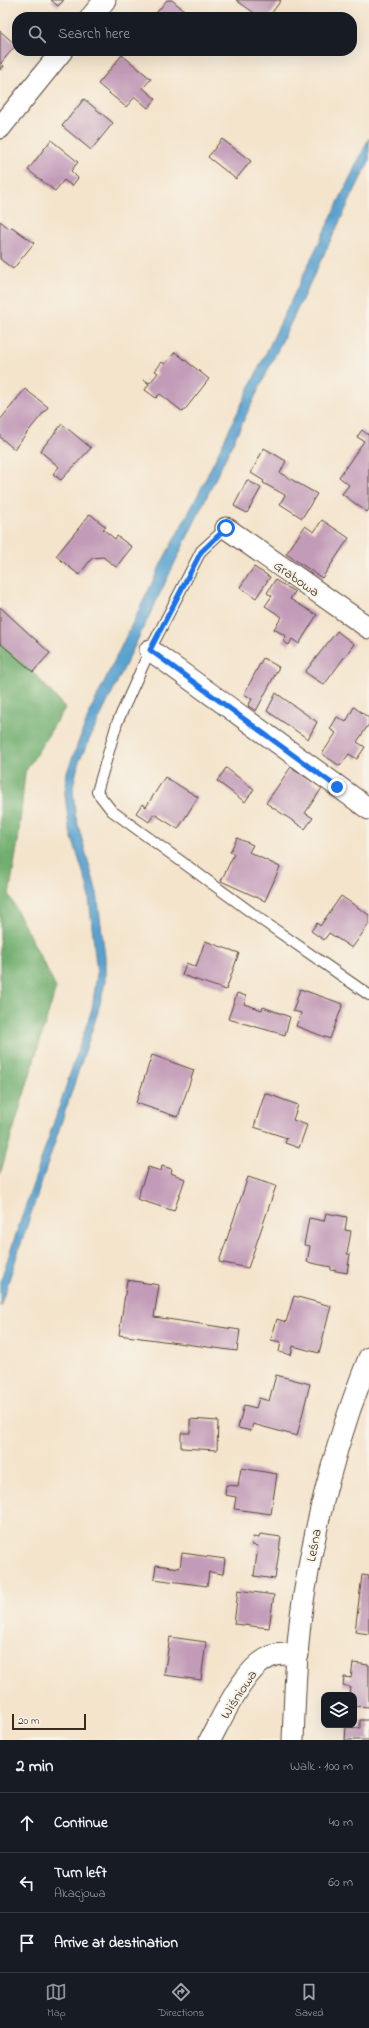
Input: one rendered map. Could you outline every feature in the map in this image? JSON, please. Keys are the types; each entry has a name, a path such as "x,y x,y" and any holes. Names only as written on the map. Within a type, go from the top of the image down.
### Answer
{"street":[{"path":"95,12 105,0"},
{"path":"0,128 58,56"},
{"name":"Grabowa","path":"226,528 369,628"},
{"path":"150,650 369,809"},
{"name":"Leśna","path":"293,1740 298,1654 304,1595 323,1493 340,1436 369,1358"},
{"name":"Wiśniowa","path":"210,1740 233,1696 254,1666 275,1654 298,1654"}],"lane":[{"path":"226,528 201,552 150,650 116,723 97,792 112,811 269,925 369,995"}],"green space":[{"path":"0,635 65,708 25,772 18,842 9,895 56,988 0,1174"}],"water":[{"path":"369,138 369,161 79,761 73,787 75,814 97,893 105,957 105,983 97,1015 0,1307 0,1282 92,1009 97,974 88,888 69,828 65,794 67,772 91,709 164,558 197,497"}],"building":[{"path":"51,0 64,0 58,6"},
{"path":"167,0 172,0 186,12 157,12"},
{"path":"236,0 281,0 273,12 253,12"},
{"path":"0,31 12,42 12,50 1,63 4,66 0,70"},
{"path":"121,56 123,56 151,79 143,88 156,99 148,108 135,97 126,107 98,84"},
{"path":"84,99 113,123 91,150 62,126"},
{"path":"222,139 251,161 236,179 208,157"},
{"path":"51,140 78,162 71,171 78,178 72,186 64,180 55,191 28,170"},
{"path":"0,221 10,229 12,227 34,243 13,269 0,259"},
{"path":"175,352 209,379 183,412 160,394 156,398 145,390 149,384 144,380 150,383 158,373 155,371 162,362 165,364"},
{"path":"25,389 48,407 14,449 0,437 0,420"},
{"path":"62,424 91,448 61,480 53,474 59,467 40,451"},
{"path":"362,430 368,435 369,433 369,509 367,512 342,494 349,485 339,477 364,441 357,437"},
{"path":"264,448 286,461 280,473 317,494 302,518 280,504 285,495 263,483 264,481 251,473"},
{"path":"247,480 261,488 247,513 234,506"},
{"path":"90,514 106,527 103,529 115,539 117,536 132,547 116,567 103,557 92,558 79,575 56,556"},
{"path":"322,520 349,538 322,578 286,554 305,526 314,532"},
{"path":"254,567 270,577 256,598 240,587"},
{"path":"275,580 295,592 290,599 317,615 299,644 292,639 289,645 283,641 286,636 274,629 282,617 265,606 272,596 267,593"},
{"path":"0,607 50,653 33,672 0,643"},
{"path":"337,631 354,644 324,685 305,672"},
{"path":"263,658 279,667 256,711 248,706 252,699 244,694"},
{"path":"276,693 317,722 308,739 267,711"},
{"path":"354,707 369,718 369,724 357,742 365,747 357,759 349,754 340,766 322,754 336,733 330,729 337,717 346,722"},
{"path":"291,767 322,788 305,813 313,818 305,829 266,803"},
{"path":"226,768 254,789 245,802 217,781"},
{"path":"165,777 198,797 178,829 154,814 149,822 136,813 142,804 146,807"},
{"path":"237,838 253,845 249,852 280,867 265,901 221,881 234,854 230,852"},
{"path":"341,896 369,915 369,924 352,948 329,933 324,940 311,931 317,923 320,926"},
{"path":"205,941 239,953 226,990 182,975 186,963 196,967"},
{"path":"300,989 343,1004 330,1039 296,1026 301,1013 293,1011"},
{"path":"237,993 246,996 244,1004 262,1010 263,1007 290,1017 285,1035 228,1019"},
{"path":"152,1055 194,1070 178,1117 136,1103"},
{"path":"265,1093 298,1105 293,1120 307,1125 299,1148 285,1143 287,1138 254,1127"},
{"path":"162,1166 172,1169 171,1173 185,1179 174,1211 137,1199 148,1167 161,1171"},
{"path":"248,1177 276,1186 248,1268 219,1262"},
{"path":"326,1213 347,1217 345,1230 351,1231 347,1254 350,1254 347,1273 331,1270 331,1267 307,1262 310,1246 304,1245 309,1218 324,1221"},
{"path":"127,1280 159,1285 154,1317 240,1330 237,1351 119,1335"},
{"path":"294,1296 331,1306 319,1353 293,1346 291,1355 279,1352 281,1342 271,1340 277,1319 286,1322"},
{"path":"276,1375 310,1384 297,1436 253,1424 251,1431 238,1428 244,1405 256,1408 259,1398 269,1401"},
{"path":"190,1419 218,1421 217,1450 181,1448 181,1433 190,1433"},
{"path":"241,1468 277,1474 271,1514 234,1509 236,1497 225,1495 226,1485 238,1486"},
{"path":"260,1534 281,1537 275,1579 254,1576 258,1546 252,1545 253,1537 259,1538"},
{"path":"182,1553 225,1559 223,1574 209,1572 207,1586 154,1579 156,1565 180,1568"},
{"path":"362,1575 369,1576 369,1634 355,1632"},
{"path":"238,1590 274,1595 269,1628 234,1624"},
{"path":"170,1637 206,1642 201,1680 164,1675"},
{"path":"353,1663 369,1665 369,1707 357,1706 357,1692 349,1692 350,1687 343,1685 344,1677 351,1678"},
{"path":"360,1720 369,1720 369,1740 345,1740 346,1728 360,1728"}],"route":[{"path":"226,528 201,552 150,650 337,787"}]}
